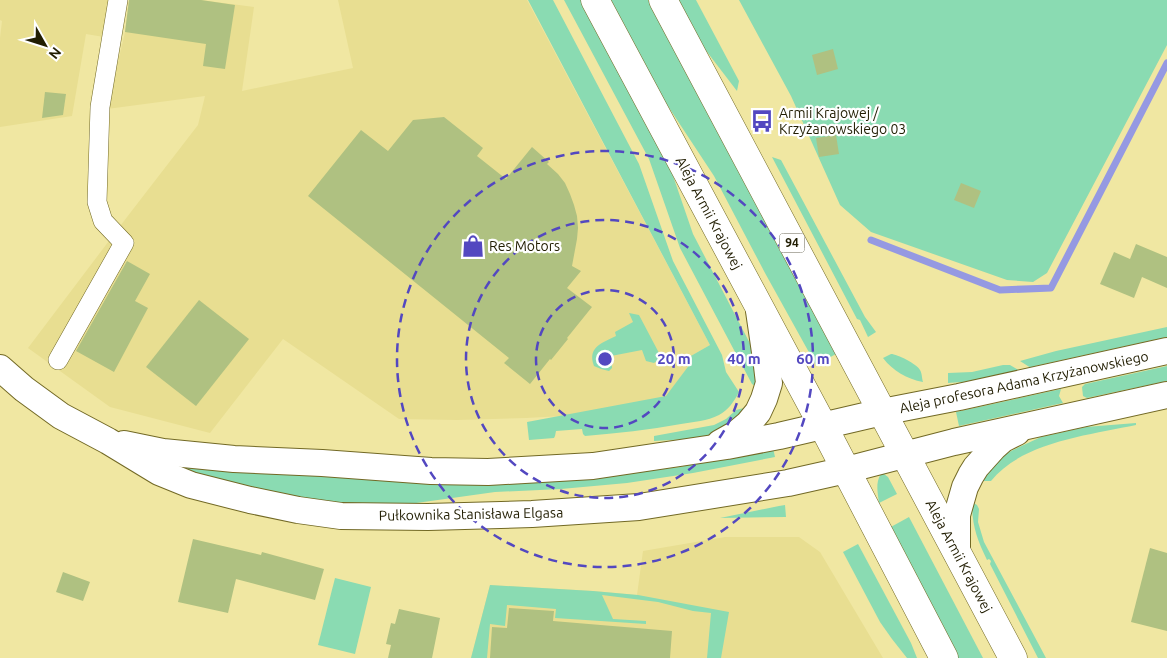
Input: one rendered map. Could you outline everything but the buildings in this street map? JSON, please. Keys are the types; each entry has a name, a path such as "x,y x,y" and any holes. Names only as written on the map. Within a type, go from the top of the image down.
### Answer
{"main road":[{"name":"Aleja Armii Krajowej","path":"595,0 823,426 944,658"},
{"name":"Aleja Armii Krajowej","path":"662,0 1013,658"}],"street":[{"path":"58,360 124,242 103,221 97,202 100,107 118,0"},
{"path":"711,448 736,434 748,424 758,412 769,384 758,306"},
{"name":"Aleja profesora Adama Krzyżanowskiego","path":"882,412 1167,351"},
{"name":"Pułkownika Stanisława Elgasa","path":"0,368 24,389 61,416 160,472 191,485 250,500 298,510 341,516 428,517 523,514 639,507 775,486 846,470"},
{"path":"1090,368 1077,377 1070,385 1068,392 1074,404 1079,408 1092,411"},
{"path":"846,470 1036,423 1167,395"},
{"path":"823,426 882,412"},
{"path":"957,553 957,516 965,487 971,475 983,458 1003,439 1036,423"},
{"name":"Pułkownika Stanisława Elgasa","path":"108,441 163,452 234,460 322,463 431,471 488,472 594,466 711,448 823,426"}],"shaded area":[{"path":"0,0 109,0 104,37 86,34 72,116 0,127 0,38 2,21 0,20"},
{"path":"129,0 201,0 254,7 242,91 353,68 338,0 527,0 710,345 689,357 690,364 657,411 526,418 399,419 283,339 210,433 110,407 28,348 198,125 205,96 107,109 125,32"},
{"path":"725,537 799,537 820,552 883,658 471,658 490,585 637,595 643,551"}],"green space":[{"path":"528,0 553,0 639,164 673,261 722,355 726,372 739,392 725,411 719,415 696,422 609,434 585,436 582,429 556,431 554,438 529,440 527,422 666,396 690,364 689,357 710,345"},
{"path":"564,0 581,0 671,170 693,234 756,355 758,388 752,384 680,248 649,159"},
{"path":"609,0 648,0 836,354 816,365 714,176 654,85"},
{"path":"677,0 696,0 739,81 737,91 704,48"},
{"path":"739,0 1167,0 1167,45 1047,273 1033,282 1007,280 871,232 840,205 791,96"},
{"path":"772,157 781,160 865,317 876,332 868,337 860,320 857,319"},
{"path":"629,313 639,315 659,353 658,360 654,363 646,361 642,350 611,356 612,368 609,371 594,366 592,360 594,350 616,336 615,332 633,322"},
{"path":"1167,327 1167,337 1031,368 1020,361 1056,351"},
{"path":"891,354 915,365 920,370 923,382 906,377 891,367 883,358"},
{"path":"1010,365 1020,371 975,381 948,383 948,373 972,372"},
{"path":"1167,366 1167,381 1087,398 1083,396 1082,387 1085,384"},
{"path":"1061,389 1059,396 1063,403 959,426 956,412"},
{"path":"744,408 749,410 722,433 689,439 654,441 654,436 714,425 726,419 736,410"},
{"path":"1136,423 1136,425 1078,437 1038,449 1020,457 1004,468 991,481 980,480 1001,457 1041,437 1086,427"},
{"path":"773,448 775,457 693,473 627,483 495,492 402,505 335,507 208,481 160,460 590,478 680,467"},
{"path":"881,474 888,477 897,494 879,503 877,484"},
{"path":"972,502 979,509 978,522 984,542 1046,658 1038,658 990,564 991,561 987,560 976,532"},
{"path":"785,505 786,517 720,518 779,506"},
{"path":"909,517 983,658 957,658 889,528"},
{"path":"858,544 911,643 917,658 907,658 880,622 843,552"},
{"path":"335,578 371,587 355,654 318,645"},
{"path":"490,585 638,595 729,612 721,658 707,658 711,613 693,611 658,602 602,595 613,619 646,621 646,624 555,618 556,609 507,605 505,626 490,624 487,658 471,658"}],"waterway":[{"path":"871,240 1000,290 1051,288 1167,63"}],"place":[{"name":"Armii Krajowej / Krzyżanowskiego 03","path":"762,121"},
{"name":"Res Motors","path":"473,246"}]}
